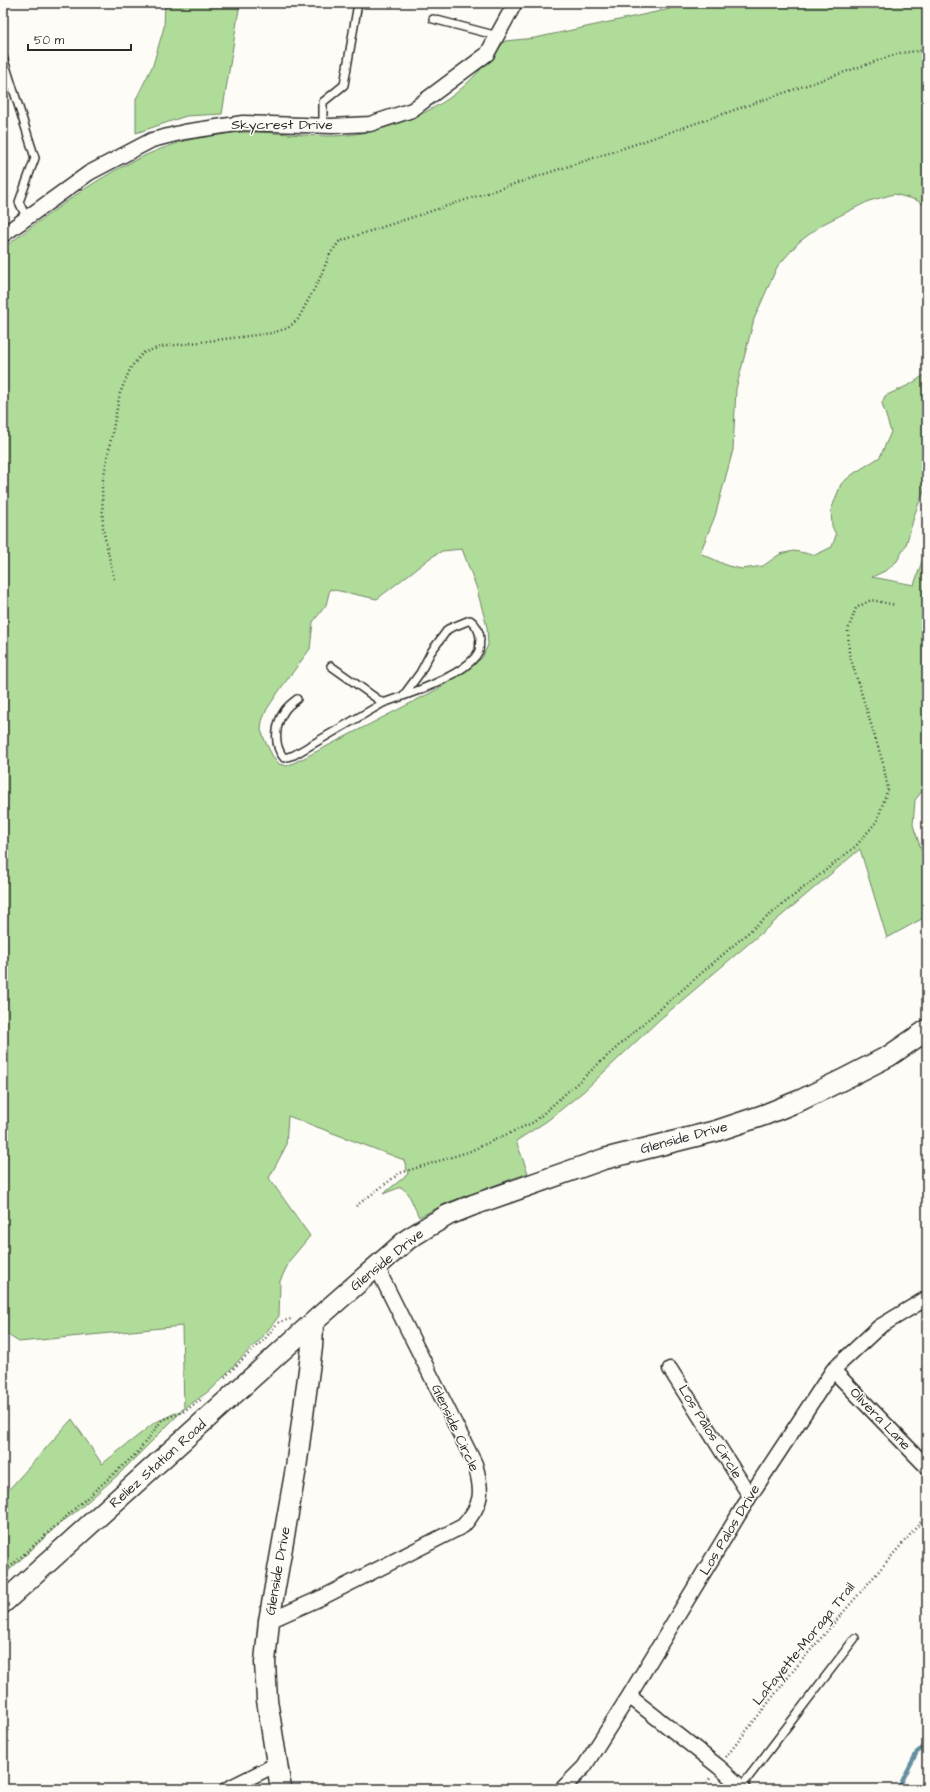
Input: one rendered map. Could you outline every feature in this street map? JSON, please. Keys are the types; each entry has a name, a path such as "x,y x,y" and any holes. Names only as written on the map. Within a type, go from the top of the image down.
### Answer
{"street":[{"name":"Skycrest Drive","path":"3,235 89,173 152,140 184,132 243,123 323,125 370,124 412,110 487,54 516,3"},
{"name":"Glenside Drive","path":"281,1789 267,1700 265,1662 269,1621 296,1468 312,1347 305,1321 378,1265 408,1239 448,1215 604,1159 716,1131 764,1115 801,1100 890,1056 927,1030"},
{"name":"Glenside Circle","path":"269,1621 324,1597 463,1526 477,1509 481,1495 480,1480 475,1464 383,1280 378,1265"},
{"name":"Los Palos Drive","path":"562,1789 584,1767 629,1696 750,1496 832,1370 879,1327 927,1298"},
{"name":"Reliez Station Road","path":"3,1603 305,1321"},
{"name":"Los Palos Circle","path":"670,1369 750,1496"},
{"name":"Olivera Lane","path":"832,1370 927,1467"},
{"path":"629,1696 719,1767 742,1788"},
{"path":"227,1789 277,1764"}],"lane":[{"path":"323,125 323,102 344,85 358,3"},
{"path":"433,19 498,36"},
{"path":"3,57 35,158 19,202 27,219"},
{"path":"297,699 285,710 276,729 278,752 284,758 294,755 383,703 427,688 456,672 474,658 479,650 480,636 475,624 470,620 448,629 431,652 420,673 403,696"},
{"path":"331,666 383,703"},
{"path":"742,1788 855,1638"}],"path":[{"path":"114,579 103,529 102,485 120,393 131,367 143,353 160,347 272,333 288,328 298,319 319,280 330,254 339,242 346,238 622,149 900,53 927,50"},
{"path":"356,1206 400,1173 468,1152 534,1122 645,1022 757,925 856,846 878,821 888,789 883,763 849,653 848,630 856,608 871,600 896,605"},
{"path":"223,1380 264,1340 279,1322 305,1321"},
{"path":"3,1572 137,1453 162,1420 185,1411 207,1395"},
{"name":"Lafayette-Moraga Trail","path":"702,1789 797,1666 927,1515"}],"green space":[{"path":"165,3 240,3 222,114 186,116 136,133 136,99 153,65 164,27"},
{"path":"676,3 927,3 927,206 916,200 894,194 869,201 823,224 799,242 777,267 754,319 736,389 733,450 715,516 700,553 728,566 742,569 763,566 780,554 794,551 815,555 832,547 836,535 832,526 831,510 841,484 853,474 880,457 891,432 882,403 885,396 911,384 927,373 927,484 915,513 906,545 897,561 887,570 872,577 914,585 927,546 927,785 915,800 913,825 927,867 927,916 887,938 860,849 659,1020 584,1091 547,1121 516,1141 528,1173 449,1202 419,1217 408,1193 401,1187 383,1194 408,1174 404,1160 288,1116 286,1146 269,1178 310,1236 290,1260 280,1281 279,1316 261,1339 213,1388 184,1409 182,1326 19,1342 3,1332 3,248 104,177 148,154 181,142 221,134 241,132 318,136 343,135 375,130 405,121 448,99 464,87 505,41 535,38 670,9","holes":["462,549 476,586 487,627 488,645 482,658 438,689 304,758 287,766 279,764 272,755 265,741 261,730 262,721 267,709 310,649 313,622 326,605 330,589 377,599 430,558 442,551"]},
{"path":"184,1409 119,1474 78,1510 58,1525 3,1576 3,1496 72,1419 102,1464 154,1423"}],"waterway":[{"path":"898,1789 917,1752 927,1745"}]}
